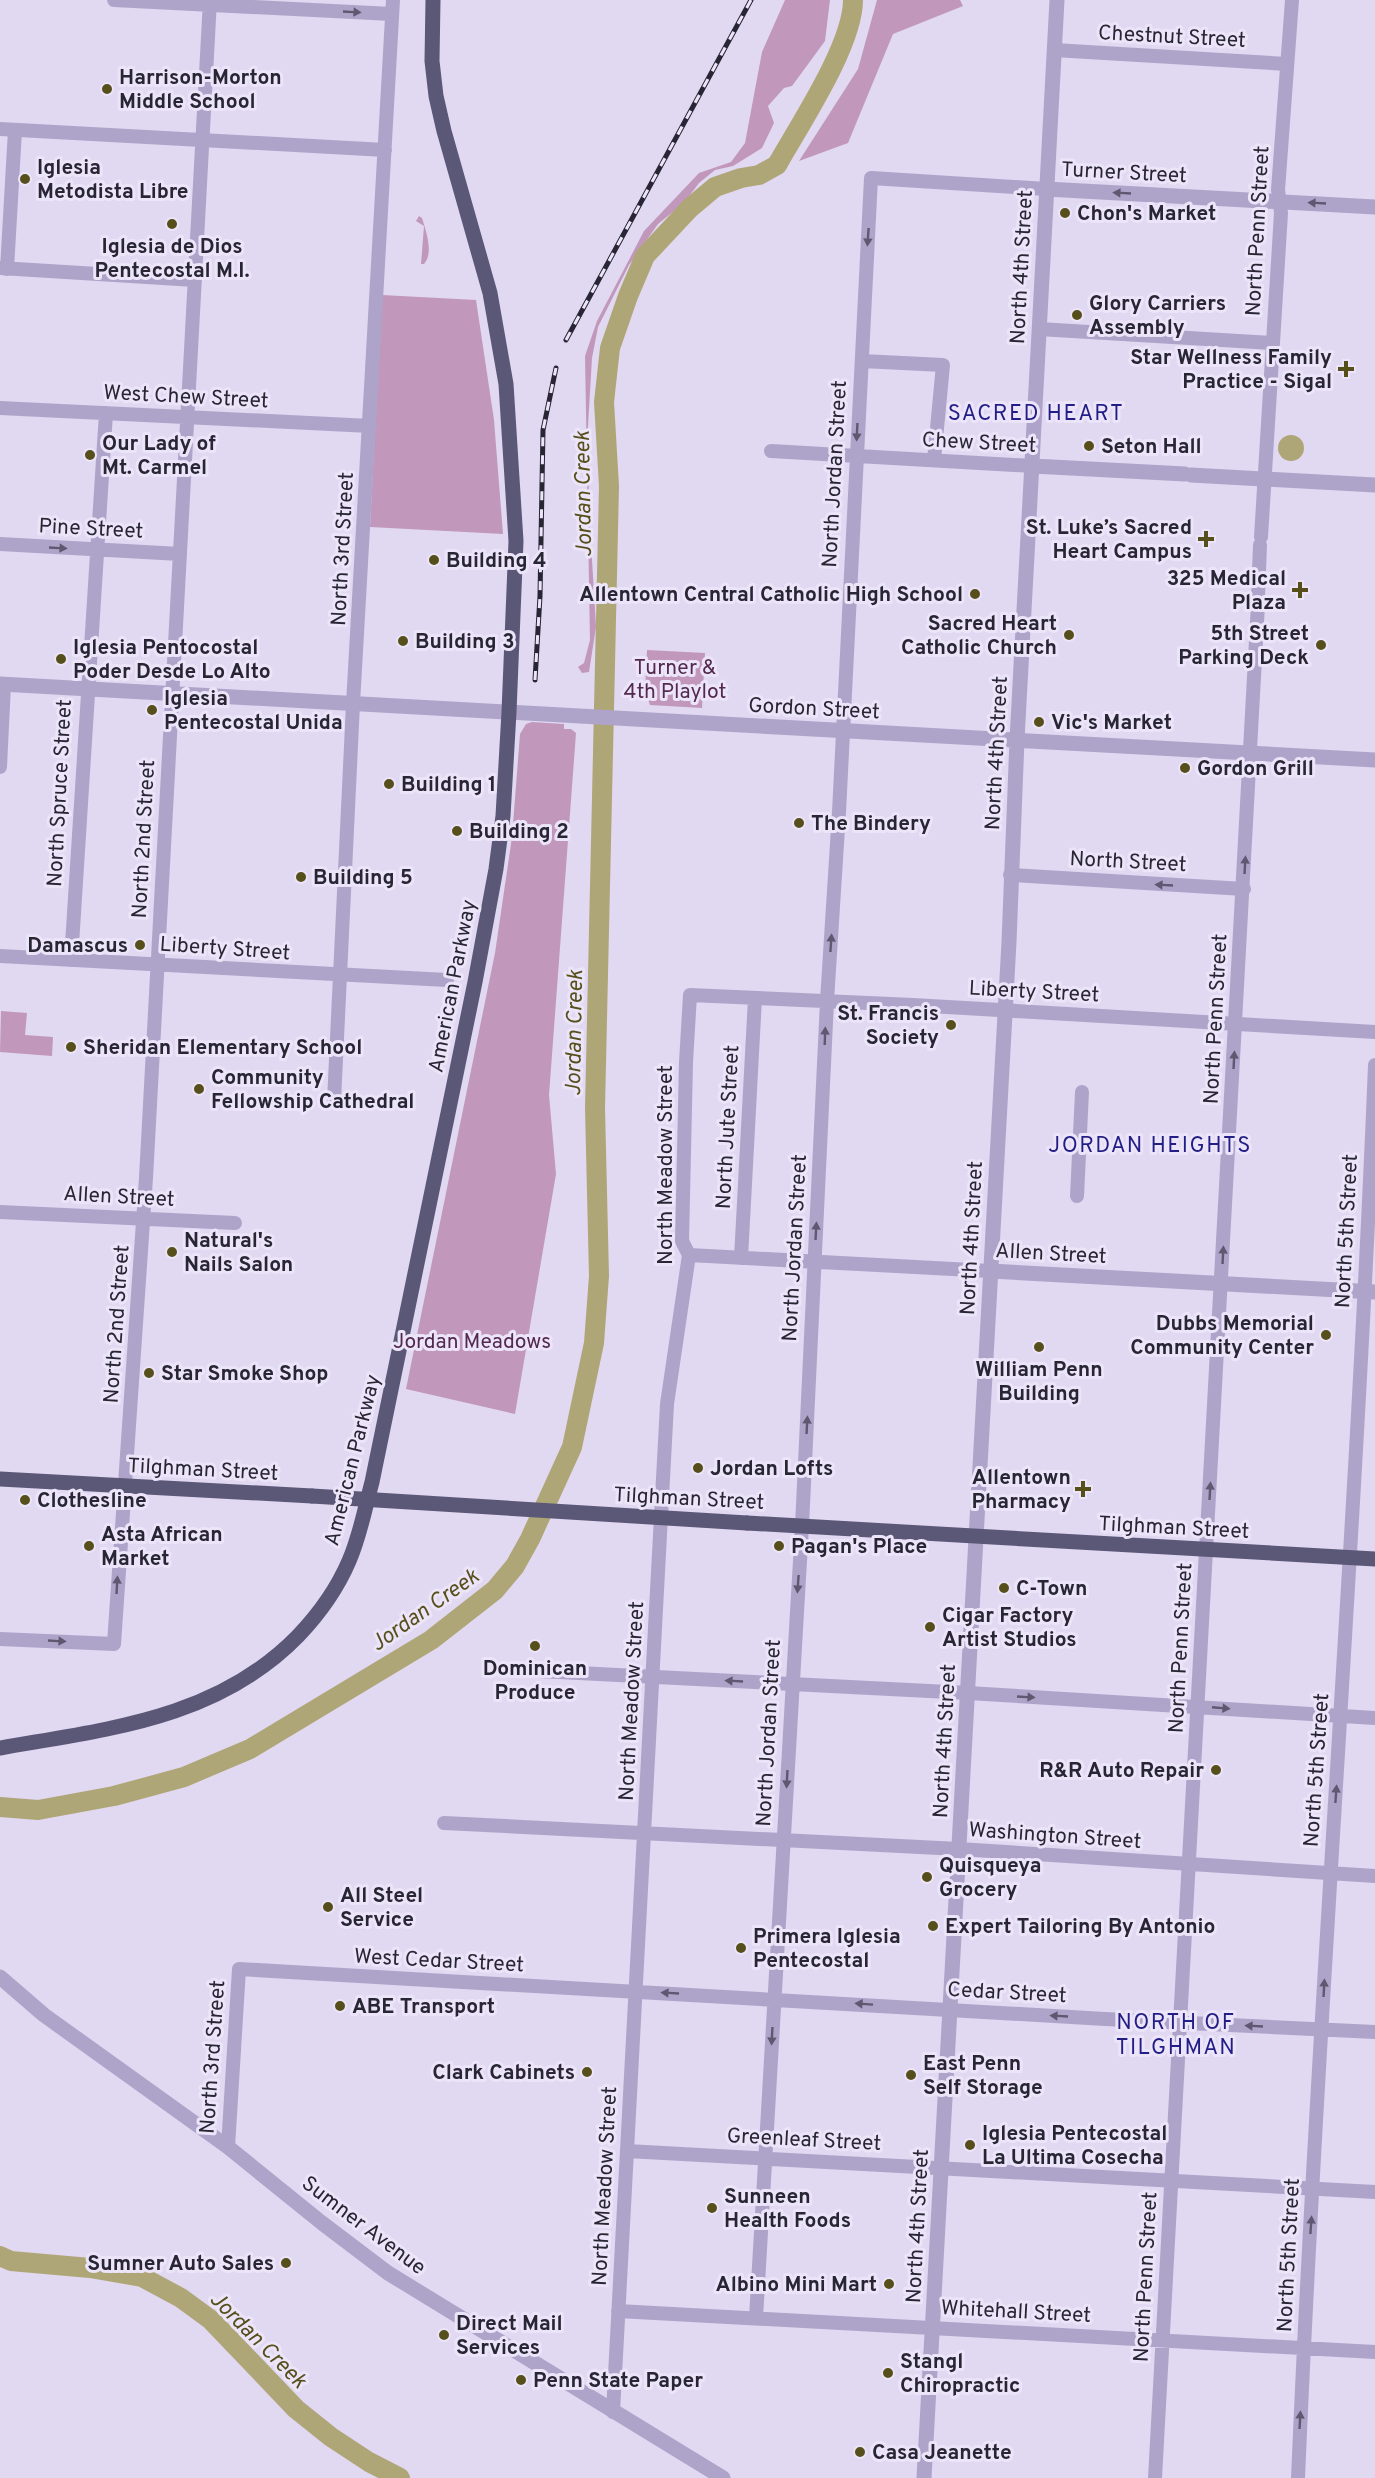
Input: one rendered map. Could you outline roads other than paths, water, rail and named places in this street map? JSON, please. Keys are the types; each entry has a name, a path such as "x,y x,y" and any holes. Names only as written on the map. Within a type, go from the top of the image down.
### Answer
{"main road":[{"name":"American Parkway","path":"0,1748 141,1722 208,1700 245,1679 287,1647 329,1599 346,1567 372,1482 476,982 503,816 509,712 516,541 506,384 490,293 436,96 432,61 433,0"},
{"name":"Tilghman Street","path":"0,1479 1375,1559"}],"street":[{"path":"114,0 392,7"},
{"name":"North 4th Street","path":"924,2478 1003,1010 1009,942 1010,876 1057,0"},
{"name":"North Penn Street","path":"1155,2478 1244,889 1264,479 1281,213 1278,190 1292,0"},
{"name":"North 2nd Street","path":"0,1639 114,1644 144,1219 209,2"},
{"name":"North 3rd Street","path":"334,1101 353,704 392,7"},
{"name":"Chestnut Street","path":"1054,50 1287,64"},
{"path":"0,129 385,150"},
{"path":"15,130 4,268 195,280"},
{"name":"Turner Street","path":"872,178 1375,207"},
{"name":"North Jordan Street","path":"756,2319 802,1526 827,1001 872,178"},
{"path":"1039,328 1272,343"},
{"path":"862,361 943,365 934,460"},
{"name":"West Chew Street","path":"0,408 370,426"},
{"name":"North Spruce Street","path":"71,960 106,413"},
{"name":"Chew Street","path":"771,451 1375,485"},
{"name":"Pine Street","path":"0,544 180,554"},
{"path":"0,767 2,684"},
{"name":"Gordon Street","path":"2,684 1375,760"},
{"name":"North Street","path":"1010,876 1244,889"},
{"name":"Liberty Street","path":"0,956 447,980"},
{"name":"Liberty Street","path":"690,995 1003,1010 1375,1032"},
{"name":"North Meadow Street","path":"613,2412 667,1404 689,1255 682,1240 686,1062 690,995"},
{"name":"North Jute Street","path":"741,1258 755,998"},
{"name":"North 5th Street","path":"1298,2478 1349,1557 1369,1292 1375,1065"},
{"path":"1077,1196 1082,1092"},
{"name":"Allen Street","path":"0,1212 235,1223"},
{"name":"Allen Street","path":"689,1255 1369,1292"},
{"path":"520,1670 968,1693 1375,1718"},
{"name":"Washington Street","path":"444,1823 959,1850 1375,1876"},
{"name":"North 3rd Street","path":"228,2147 239,1969"},
{"name":"West Cedar Street","path":"239,1969 636,1992"},
{"name":"Sumner Avenue","path":"0,1977 53,2021 228,2147 388,2273 723,2478"},
{"name":"Cedar Street","path":"636,1992 1375,2032"},
{"name":"Greenleaf Street","path":"627,2151 1375,2192"},
{"name":"Whitehall Street","path":"618,2311 1375,2352"}],"waterway":[{"name":"Jordan Creek","path":"0,1807 38,1810 114,1796 184,1777 250,1749 431,1640 495,1590 515,1566 530,1539 572,1447 594,1343 599,1276 595,1108 609,486 604,402 610,348 645,256 690,208 715,187 741,178 759,175 777,165 835,61 851,18 853,0"},
{"name":"Jordan Creek","path":"0,2256 11,2261 90,2268 142,2277 181,2298 211,2320 296,2409 331,2437 369,2462 400,2478"}],"railway":[{"path":"566,340 751,0"},
{"path":"535,680 540,596 543,430 556,368"}],"place":[{"name":"Harrison-Morton Middle School","path":"107,89"},
{"name":"Iglesia Metodista Libre","path":"25,179"},
{"name":"Chon's Market","path":"1065,213"},
{"name":"Iglesia de Dios Pentecostal M.I.","path":"172,224"},
{"name":"Glory Carriers Assembly","path":"1077,315"},
{"name":"Star Wellness Family Practice - Sigal","path":"1346,369"},
{"name":"Seton Hall","path":"1089,446"},
{"name":"Our Lady of Mt. Carmel","path":"90,455"},
{"name":"St. Luke’s Sacred Heart Campus","path":"1206,539"},
{"name":"Building 4","path":"434,560"},
{"name":"325 Medical Plaza","path":"1300,590"},
{"name":"Allentown Central Catholic High School","path":"975,594"},
{"name":"Sacred Heart Catholic Church","path":"1069,635"},
{"name":"Building 3","path":"403,641"},
{"name":"5th Street Parking Deck","path":"1321,645"},
{"name":"Iglesia Pentocostal Poder Desde Lo Alto","path":"61,659"},
{"name":"Iglesia Pentecostal Unida","path":"152,710"},
{"name":"Vic's Market","path":"1039,722"},
{"name":"Gordon Grill","path":"1185,768"},
{"name":"Building 1","path":"389,784"},
{"name":"The Bindery","path":"799,823"},
{"name":"Building 2","path":"457,831"},
{"name":"Building 5","path":"301,877"},
{"name":"Damascus","path":"140,945"},
{"name":"St. Francis Society","path":"951,1025"},
{"name":"Sheridan Elementary School","path":"71,1047"},
{"name":"Community Fellowship Cathedral","path":"199,1089"},
{"name":"Natural's Nails Salon","path":"172,1252"},
{"name":"Dubbs Memorial Community Center","path":"1326,1335"},
{"name":"William Penn Building","path":"1039,1347"},
{"name":"Star Smoke Shop","path":"149,1373"},
{"name":"Jordan Lofts","path":"698,1468"},
{"name":"Allentown Pharmacy","path":"1083,1489"},
{"name":"Clothesline","path":"25,1500"},
{"name":"Asta African Market","path":"89,1546"},
{"name":"Pagan's Place","path":"779,1546"},
{"name":"C-Town","path":"1004,1588"},
{"name":"Cigar Factory Artist Studios","path":"930,1627"},
{"name":"Dominican Produce","path":"535,1646"},
{"name":"R&R Auto Repair","path":"1216,1770"},
{"name":"Quisqueya Grocery","path":"927,1877"},
{"name":"All Steel Service","path":"328,1907"},
{"name":"Expert Tailoring By Antonio","path":"933,1926"},
{"name":"Primera Iglesia Pentecostal","path":"741,1948"},
{"name":"ABE Transport","path":"340,2006"},
{"name":"Clark Cabinets","path":"587,2072"},
{"name":"East Penn Self Storage","path":"911,2075"},
{"name":"Iglesia Pentecostal La Ultima Cosecha","path":"970,2145"},
{"name":"Sunneen Health Foods","path":"712,2208"},
{"name":"Sumner Auto Sales","path":"286,2263"},
{"name":"Albino Mini Mart","path":"889,2284"},
{"name":"Direct Mail Services","path":"444,2335"},
{"name":"Stangl Chiropractic","path":"888,2373"},
{"name":"Penn State Paper","path":"521,2380"},
{"name":"Casa Jeanette","path":"860,2452"}],"district":[{"name":"SACRED HEART","path":"1036,412"},
{"name":"JORDAN HEIGHTS","path":"1150,1144"},
{"name":"NORTH OF TILGHMAN","path":"1176,2034"}],"park label":[{"name":"Turner & 4th Playlot","path":"675,679"},
{"name":"Jordan Meadows","path":"472,1341"}]}
